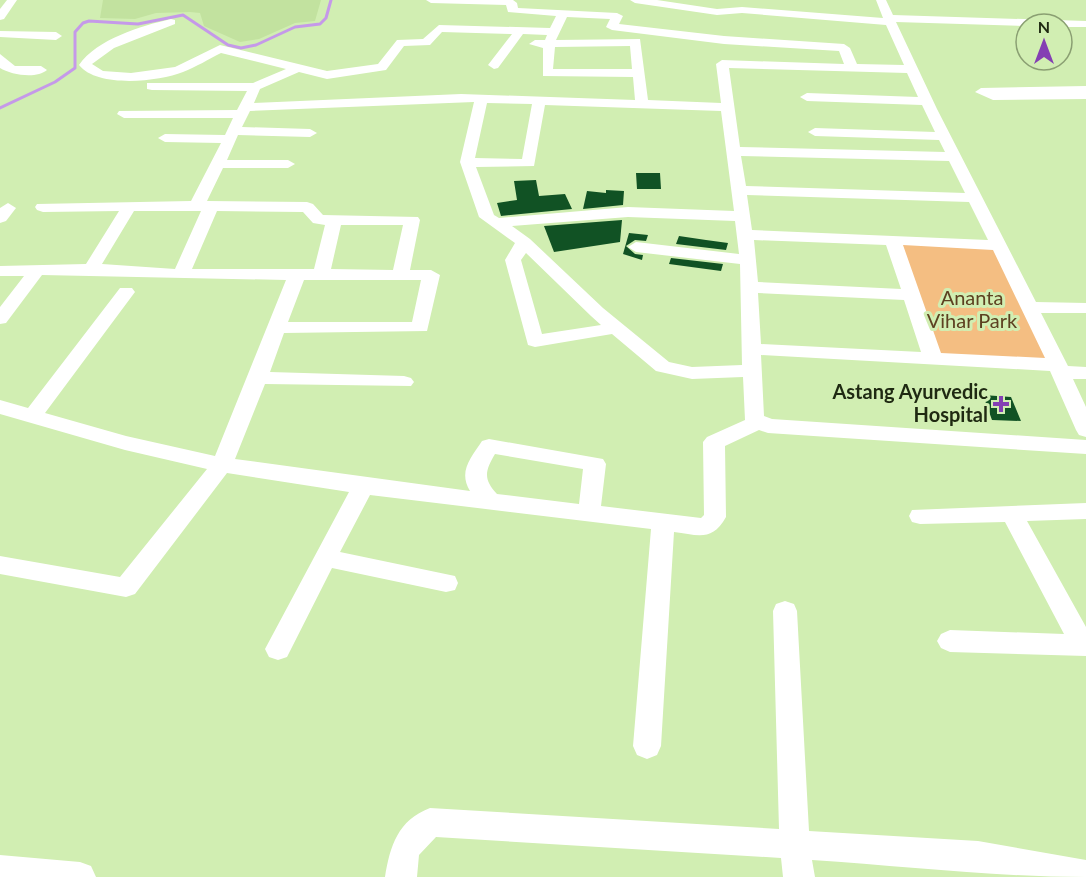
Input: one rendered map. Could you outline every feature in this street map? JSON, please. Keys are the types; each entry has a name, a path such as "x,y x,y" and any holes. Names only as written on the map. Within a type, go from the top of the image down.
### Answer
{"street":[{"path":"0,17 12,0"},
{"path":"431,0 506,2 512,3 512,10 516,11 617,16 612,27 749,42 844,48 852,68"},
{"path":"637,0 717,12 742,10 889,20 1086,24"},
{"path":"881,0 954,157 1060,369 1086,430"},
{"path":"563,13 551,38 547,73 639,73"},
{"path":"171,22 123,40 91,57 85,65 91,71 101,75 131,77 178,70 220,49 298,68 323,90 539,102 728,107"},
{"path":"124,114 242,111 323,90 382,67 401,43 426,42 439,28 519,31 551,38 636,42 642,105"},
{"path":"494,65 519,31"},
{"path":"0,34 56,36"},
{"path":"510,44 551,38"},
{"path":"749,42 753,65"},
{"path":"0,58 2,65 8,69 41,70"},
{"path":"944,136 807,98 753,65 722,64 748,260 754,419 768,426 1086,447"},
{"path":"152,86 255,87 298,68"},
{"path":"807,98 852,68 913,69"},
{"path":"181,274 217,164 255,87"},
{"path":"981,92 1086,92 993,96 981,92"},
{"path":"807,98 928,101"},
{"path":"807,98 820,153"},
{"path":"481,99 467,162 487,217 524,242 615,328 663,367 692,373 752,371"},
{"path":"467,162 529,163 532,133 539,102"},
{"path":"165,138 310,133"},
{"path":"734,151 954,157"},
{"path":"217,164 288,164"},
{"path":"739,189 974,198"},
{"path":"43,207 307,207 319,220 412,220 401,274"},
{"path":"91,269 129,207"},
{"path":"495,223 628,212 742,216"},
{"path":"321,274 334,220"},
{"path":"745,235 997,245"},
{"path":"893,240 933,359"},
{"path":"524,242 513,260 534,341 615,328"},
{"path":"636,247 748,260"},
{"path":"0,271 91,269 181,274 431,275 420,327 275,328"},
{"path":"0,319 37,270"},
{"path":"0,565 126,587 222,465 297,274"},
{"path":"749,287 912,295"},
{"path":"34,414 126,292"},
{"path":"1028,306 1086,308"},
{"path":"751,349 933,359 1086,373"},
{"path":"258,378 404,382"},
{"path":"0,407 34,414 125,443 222,465 363,486 706,526 715,517 714,442 759,422"},
{"path":"489,500 475,485 474,478 489,446 595,464 589,512"},
{"path":"278,649 363,486"},
{"path":"920,516 1086,511"},
{"path":"1012,514 1085,645"},
{"path":"647,746 663,522"},
{"path":"326,558 446,583"},
{"path":"785,611 795,844 799,877"},
{"path":"950,641 1085,645"},
{"path":"401,877 405,848 430,822 978,856 1086,875"},
{"path":"0,870 80,877"}],"shaded area":[{"path":"103,0 321,0 315,21 295,23 259,39 240,42 204,26 200,13 156,13 135,19 100,18"}],"green space":[{"name":"Ananta Vihar Park","path":"899,243 996,246 1056,364 934,358"}],"building":[{"path":"636,173 660,173 661,189 637,189"},
{"path":"536,180 539,196 565,194 572,209 501,216 497,203 517,200 514,181"},
{"path":"606,190 624,191 623,205 583,209 587,191 606,193"},
{"path":"622,220 620,242 554,252 544,226"},
{"path":"629,233 648,235 646,241 635,240 626,246 635,254 643,255 642,260 623,254"},
{"path":"679,236 728,243 726,250 676,244"},
{"path":"671,258 723,264 721,271 669,264"},
{"path":"983,395 1011,397 1021,421 992,420"}],"waterway":[{"path":"0,108 55,82 75,68 75,32 83,23 89,21 138,24 183,15 228,45 241,48 256,45 295,27 320,24 326,18 331,0"}],"place":[{"name":"Astang Ayurvedic Hospital","path":"1001,404"}]}
